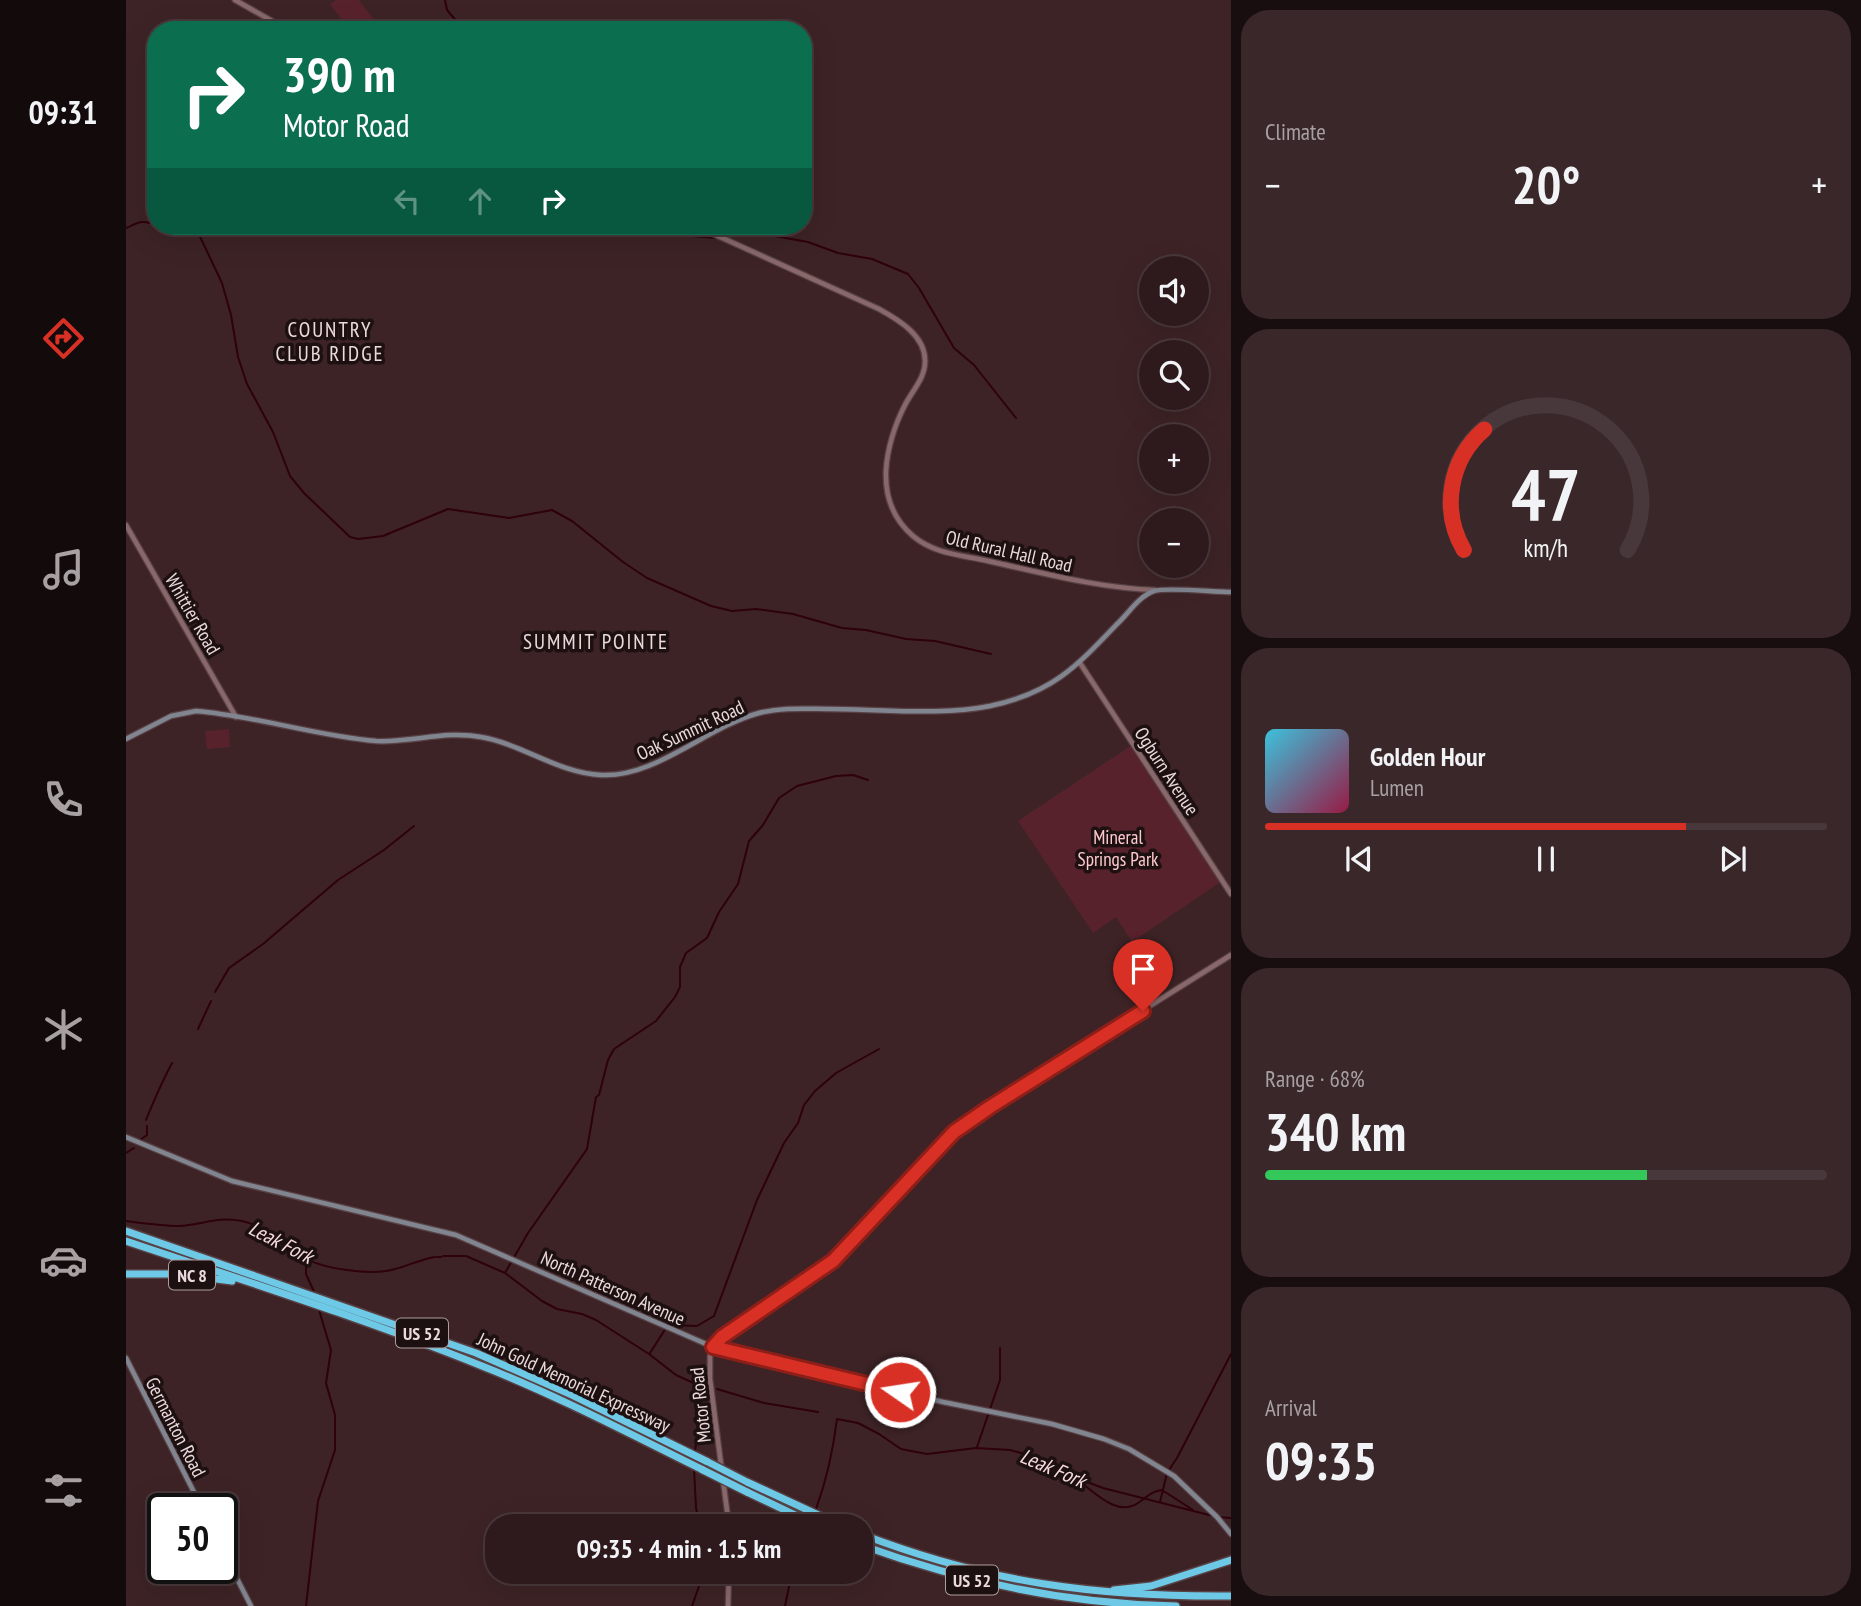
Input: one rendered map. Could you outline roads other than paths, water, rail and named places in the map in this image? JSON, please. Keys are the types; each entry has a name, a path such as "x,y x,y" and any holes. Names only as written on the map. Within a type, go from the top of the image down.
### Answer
{"highway":[{"name":"John Gold Memorial Expressway","path":"126,1231 339,1303 476,1353 572,1395 816,1514"},
{"name":"John Gold Memorial Expressway","path":"126,1241 383,1329 494,1371 582,1410 793,1514"},
{"name":"NC 8","path":"126,1274 178,1274 257,1286"},
{"name":"US 52","path":"873,1538 958,1567 1029,1583 1136,1596 1231,1597"},
{"name":"US 52","path":"873,1549 918,1565 982,1582 1087,1601 1176,1606"},
{"path":"1088,1591 1151,1586 1231,1560"},
{"path":"1087,1601 1115,1606"}],"main road":[{"name":"Old Rural Hall Road","path":"1156,590 1231,592"},
{"name":"Oak Summit Road","path":"126,739 165,718 190,711 380,741 443,734 484,737 570,769 611,775 656,763 727,724 758,714 804,709 971,710 1002,703 1063,677 1138,603 1156,590"},
{"name":"North Patterson Avenue","path":"126,1137 232,1181 456,1235 713,1347 943,1402 1052,1424 1104,1439 1141,1456 1174,1476 1231,1534"},
{"name":"Germanton Road","path":"126,1358 194,1493"},
{"path":"238,1580 251,1606"}],"street":[{"path":"235,0 272,21"},
{"name":"Old Rural Hall Road","path":"716,235 879,309 894,317 917,337 923,348 925,362 922,377 905,404 892,435 886,470 888,500 895,517 915,538 940,551 1104,587 1156,590"},
{"name":"Whittier Road","path":"126,526 236,717"},
{"name":"Ogburn Avenue","path":"1080,663 1231,894"},
{"name":"Motor Road","path":"727,1514 709,1360 713,1347 722,1337 833,1261 954,1132 1231,955"},
{"path":"728,1606 729,1584"}],"waterway":[{"path":"445,0 447,10 456,21"},
{"path":"126,228 147,222"},
{"path":"199,235 222,283 238,357 247,384 273,432 290,476 350,537 358,539 383,536 448,509 509,518 552,510 572,521 647,578 711,606 732,611 756,609 793,614 842,628 935,641 991,654"},
{"path":"690,235 716,238"},
{"path":"769,235 872,259 908,274 954,348 974,365 1016,418"},
{"path":"505,1273 528,1233 587,1149 596,1097 599,1095 608,1060 614,1049 656,1021 675,997 680,987 680,967 686,953 707,938 719,912 738,884 749,841 763,825 779,798 797,786 836,776 853,775 868,780"},
{"path":"215,992 229,968 263,944 338,880 384,850 414,826"},
{"path":"198,1029 211,1001"},
{"path":"670,1325 697,1326 714,1316 757,1200 784,1143 798,1123 804,1105 815,1091 836,1073 879,1049"},
{"path":"146,1120 172,1063"},
{"path":"140,1140 147,1135 147,1126"},
{"path":"126,1153 134,1148"},
{"name":"Leak Fork","path":"126,1221 179,1226 217,1220 242,1221 266,1231 310,1261 347,1270 385,1271 435,1257"},
{"name":"Leak Fork","path":"443,1256 466,1256 505,1273 542,1301 557,1309 596,1320 676,1375 700,1386 695,1452"},
{"path":"306,1259 306,1274 315,1294"},
{"path":"306,1606 318,1501 335,1450 335,1415 326,1383 331,1350 319,1310"},
{"path":"650,1353 666,1328"},
{"path":"977,1447 1000,1380 1000,1348"},
{"path":"1160,1502 1167,1473 1231,1354"},
{"name":"Leak Fork","path":"717,1389 764,1403 818,1412"},
{"name":"Leak Fork","path":"816,1509 829,1465 837,1419 858,1423 901,1449 927,1454 976,1448 1010,1450 1032,1456 1066,1474 1103,1488 1213,1516"},
{"path":"694,1468 697,1514"},
{"path":"1076,1479 1113,1505 1130,1507 1162,1490 1193,1510"},
{"name":"Leak Fork","path":"1218,1517 1231,1518"},
{"path":"692,1606 700,1584"},
{"path":"785,1606 790,1584"}],"district":[{"name":"COUNTRY CLUB RIDGE","path":"330,341"},
{"name":"SUMMIT POINTE","path":"596,641"}],"park label":[{"name":"Mineral Springs Park","path":"1118,848"}]}
